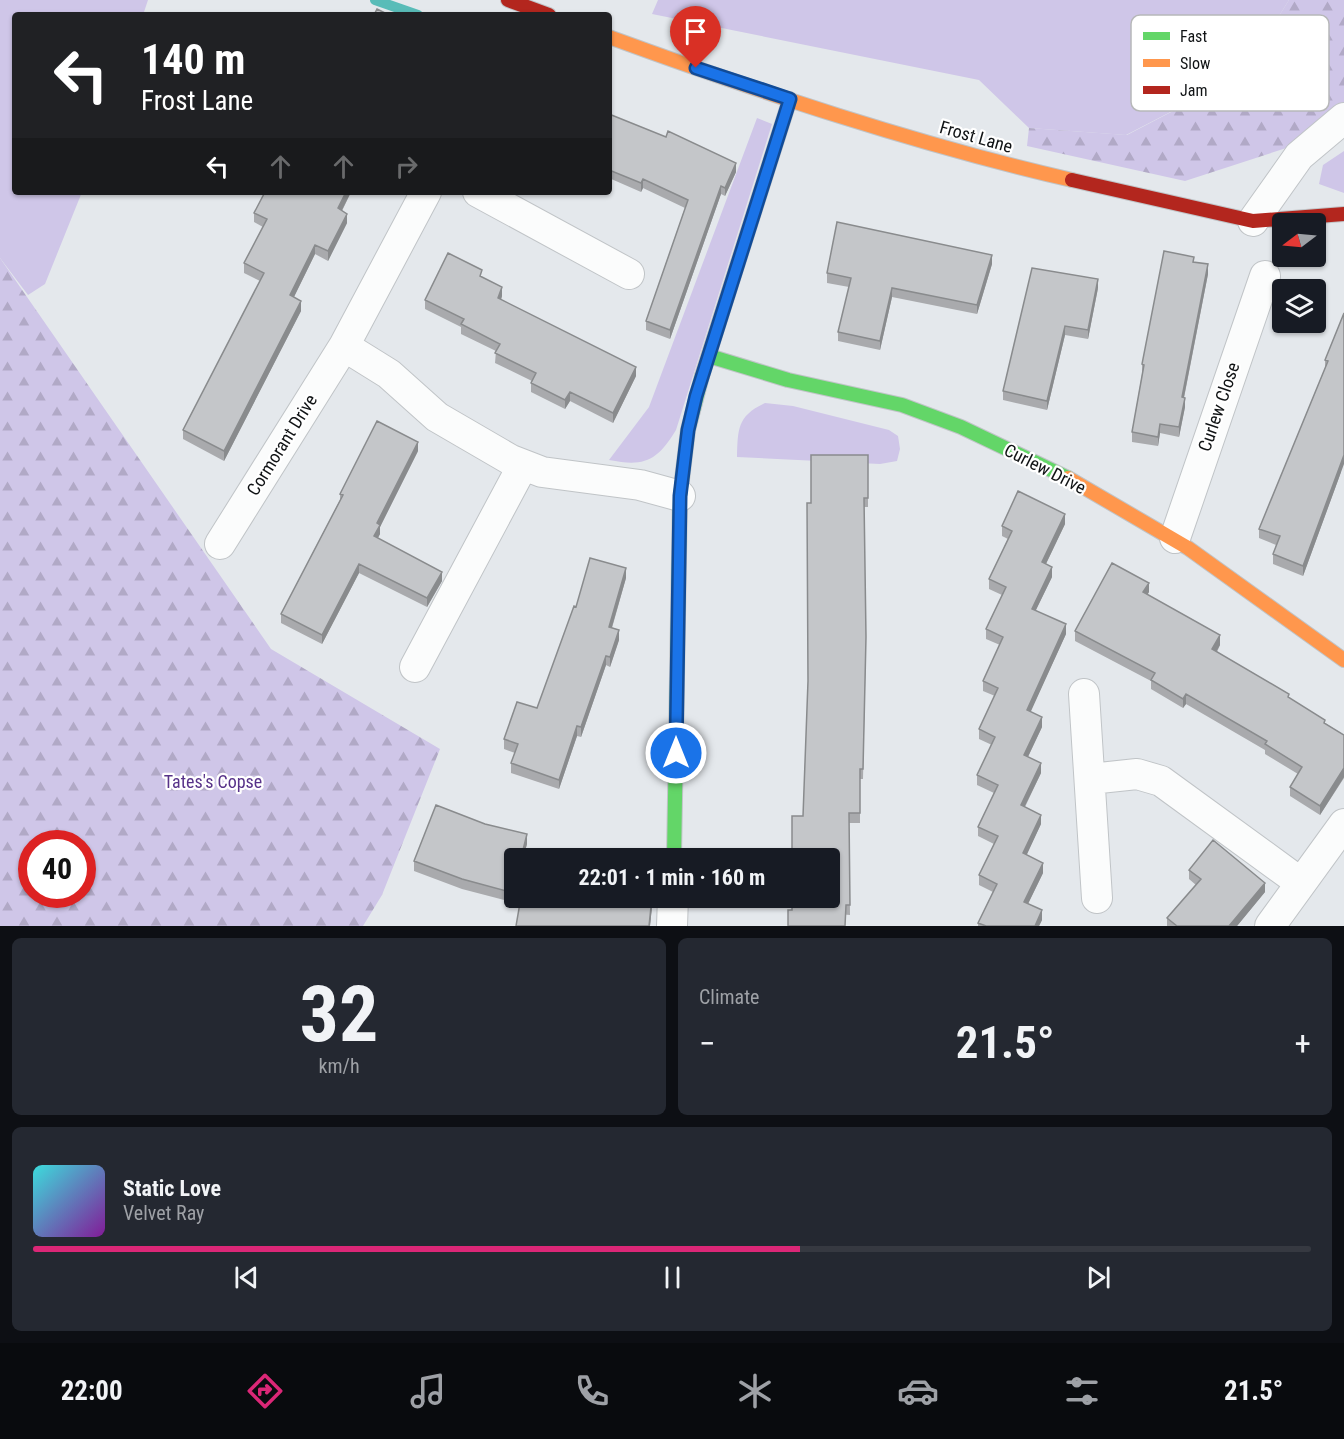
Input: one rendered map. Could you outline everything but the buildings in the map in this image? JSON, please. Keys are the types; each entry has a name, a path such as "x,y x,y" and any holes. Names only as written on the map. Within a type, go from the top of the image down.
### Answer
{"street":[{"path":"507,0 541,12"},
{"name":"Frost Lane","path":"612,38 717,76 989,160 1253,221 1344,214"},
{"path":"674,848 680,496 688,430 790,99"},
{"path":"1253,221 1299,156 1344,118"},
{"name":"Cormorant Drive","path":"220,544 344,346 424,195"},
{"path":"484,195 629,274"},
{"name":"Curlew Close","path":"1175,538 1265,276"},
{"path":"344,346 388,374 446,423 488,448 523,465 542,472 640,485 680,496"},
{"name":"Curlew Drive","path":"709,356 769,376 901,405 1032,461 1175,538 1240,582 1344,660"},
{"path":"415,667 523,465"},
{"path":"1084,694 1097,898"},
{"path":"1090,779 1137,774 1161,781 1301,883"},
{"path":"1270,926 1344,824"},
{"path":"672,926 673,908"}],"green space":[{"path":"0,0 148,0 144,12 12,12 12,195 81,195 45,284 28,295 0,258"},
{"path":"658,0 1289,0 1280,15 1131,15 1131,111 1172,111 1126,135 1029,128 979,80 652,14"},
{"path":"1289,0 1344,0 1344,108 1308,141 1185,181 1027,146 1029,128 1127,135 1173,111 1329,111 1329,15 1280,15"},
{"path":"757,118 772,124 676,430 663,449 649,459 632,463 609,460 649,407"},
{"path":"1344,151 1344,193 1319,184 1323,165"},
{"name":"Tates's Copse","path":"0,258 271,649 440,749 382,895 363,926 0,926"},
{"path":"765,403 793,406 889,430 898,436 900,449 897,461 880,464 737,457 739,431 744,418"}],"waterway":[{"path":"375,0 409,12"}],"traffic: fast":[{"path":"709,356 788,380 902,405 961,427 1068,478"},
{"path":"674,848 680,496 688,430 702,376"}],"traffic: slow":[{"path":"612,38 838,116 1013,166 1072,180"},
{"path":"702,376 790,99"},
{"path":"1068,478 1188,548 1344,660"}],"traffic: jam":[{"path":"508,0 541,12"},
{"path":"1072,180 1253,221 1344,214"}],"route":[{"path":"676,753 680,496 688,430 696,396 790,99 696,68"}]}
